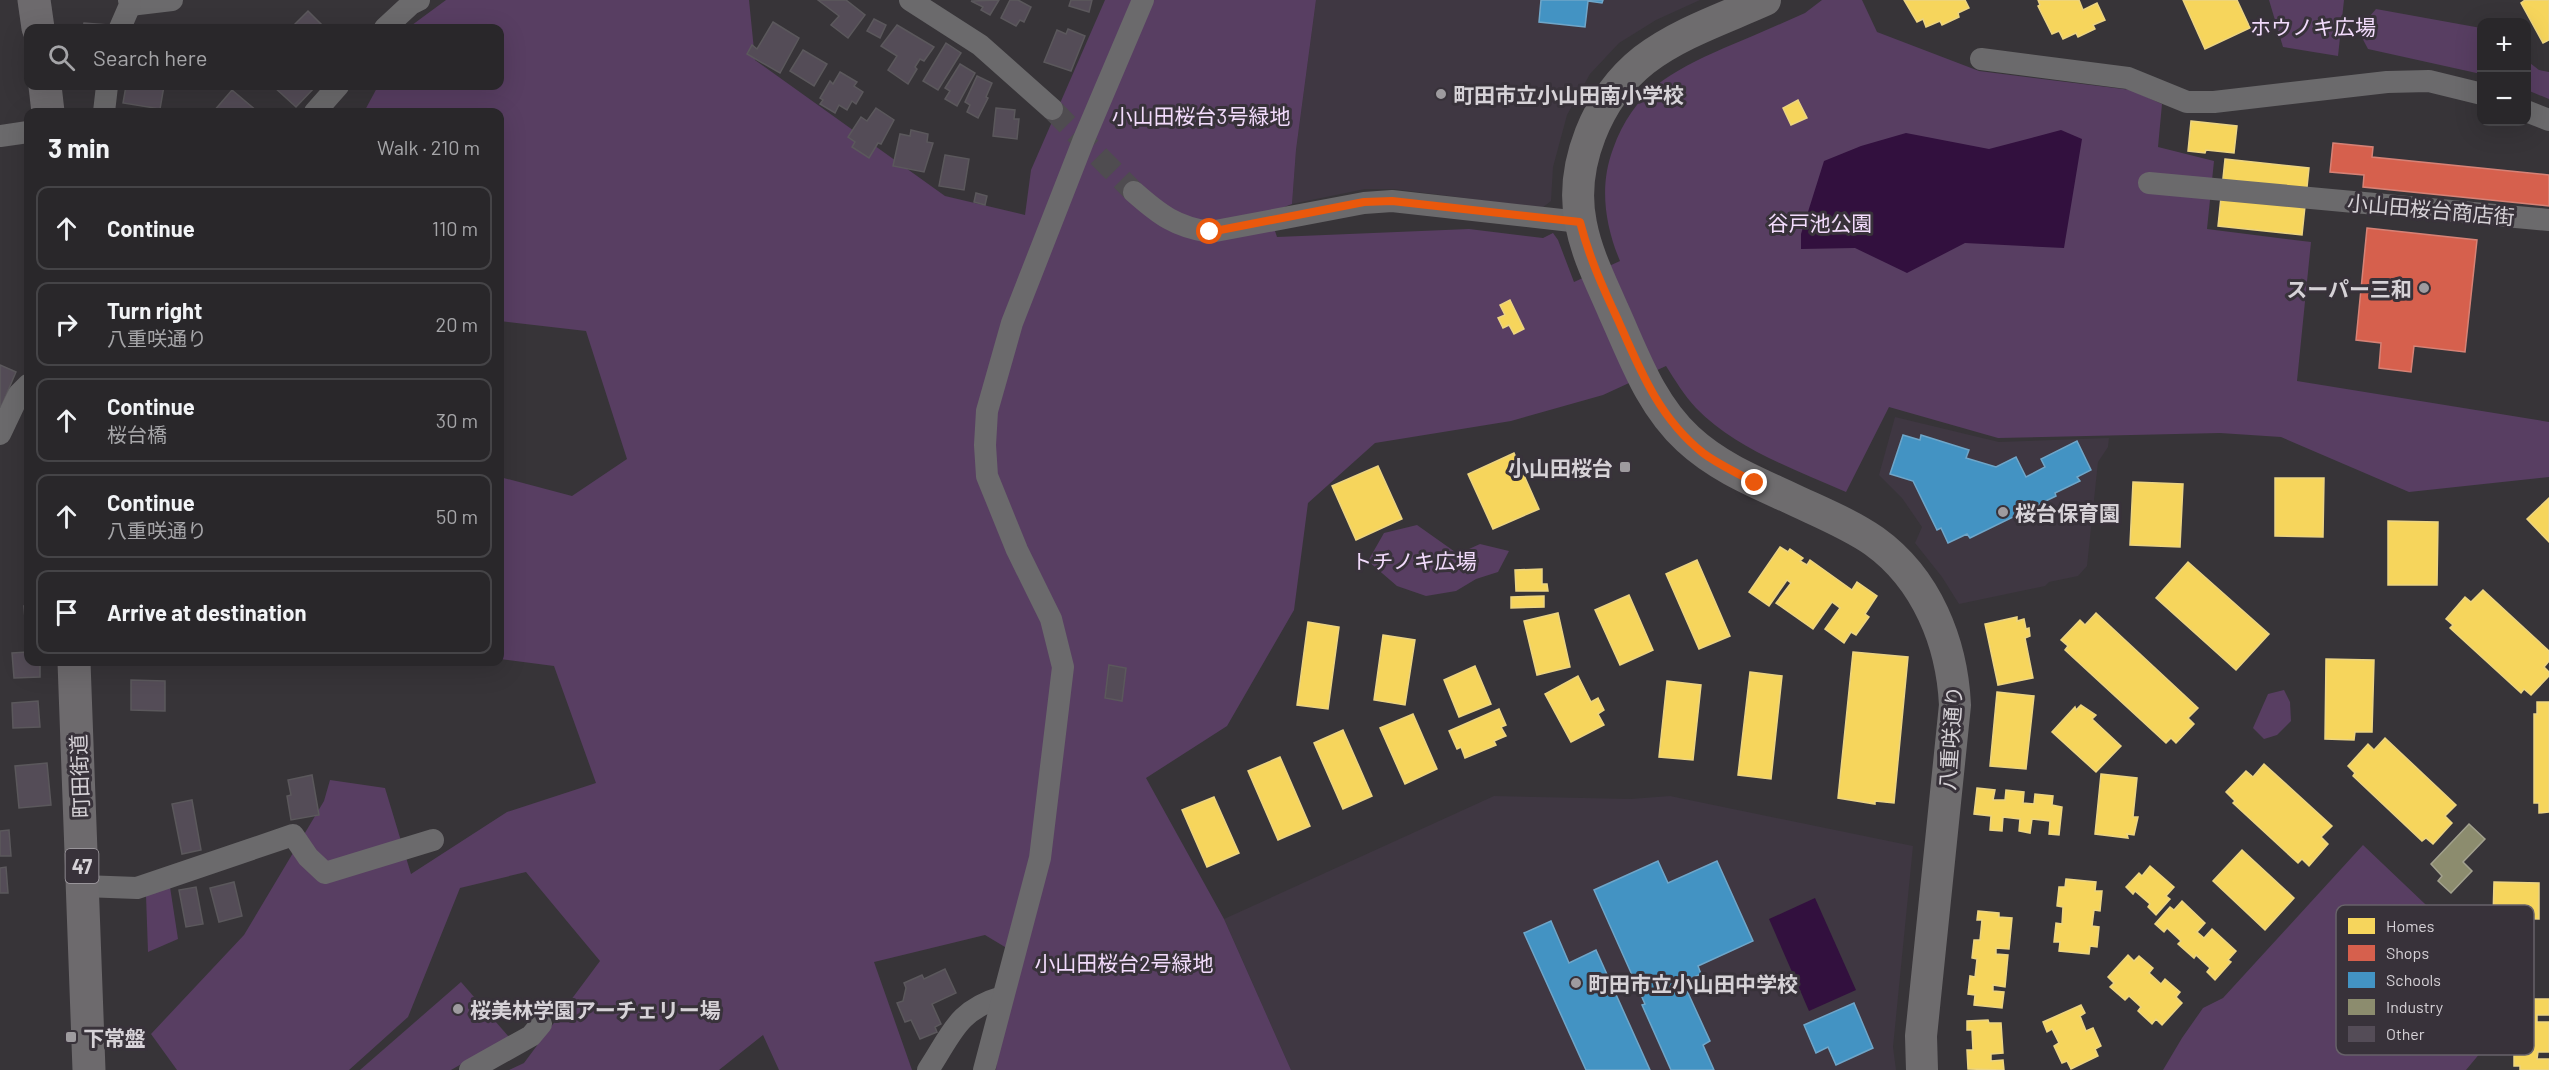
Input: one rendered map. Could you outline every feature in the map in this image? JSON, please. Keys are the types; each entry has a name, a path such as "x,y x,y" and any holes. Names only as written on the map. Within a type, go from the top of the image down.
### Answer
{"main road":[{"path":"34,0 37,24"},
{"path":"45,90 48,108"},
{"name":"町田街道","path":"74,666 88,1070"}],"street":[{"path":"121,24 129,3 172,0"},
{"path":"389,24 411,4 419,0"},
{"path":"910,0 980,45 1052,109"},
{"path":"984,1070 1040,858 1063,667 1051,619 1017,550 987,476 985,445 987,411 1012,323 1084,139 1143,0"},
{"path":"1134,192 1159,215 1187,228 1210,232 1364,202 1392,201 1580,222 1579,193 1589,137 1602,109 1621,83 1643,61 1667,45 1765,0"},
{"path":"1981,59 2128,78 2187,102 2214,102 2397,82 2429,81 2477,93"},
{"path":"104,108 107,90"},
{"path":"319,108 334,90"},
{"path":"2531,113 2549,120"},
{"path":"0,135 24,132"},
{"name":"小山田桜台商店街","path":"2149,183 2549,220"},
{"name":"八重咲通り","path":"1580,222 1596,272 1643,377 1664,413 1705,454 1755,483 1837,520 1874,541 1905,570 1919,589 1941,629 1954,676 1955,705 1921,1036 1922,1070"},
{"path":"0,434 19,394 24,389"},
{"path":"83,886 137,888 293,835 308,857 325,873 434,840"},
{"path":"928,1070 965,1014 985,1002 1002,998"},
{"path":"470,1070 531,1036 541,1024"}],"shaded area":[{"name":"町田市立小山田南小学校","path":"1316,0 1700,0 1656,20 1619,43 1590,74 1567,115 1553,167 1551,201 1542,208 1394,189 1365,189 1292,204 1296,150"},
{"path":"2061,130 2082,139 2064,248 1965,243 1907,273 1855,248 1801,249 1801,234 1824,161 1861,146 1906,133 1989,149"},
{"name":"桜台保育園","path":"1895,417 1999,442 2109,438 2108,447 2098,462 2087,566 2078,576 2049,582 2045,586 1959,604 1942,577 1915,543 1922,527 1902,498 1879,475"},
{"name":"町田市立小山田中学校","path":"1494,796 1631,799 1670,796 1913,846 1893,1047 1896,1070 1291,1070 1224,919"},
{"path":"1815,898 1856,990 1809,1011 1769,919"}],"green space":[{"path":"446,0 749,0 755,60 945,196 1025,215 1031,170 1105,0 1316,0 1296,150 1292,204 1269,213 1277,237 1469,229 1543,238 1553,233 1558,240 1574,282 1620,261 1608,219 1606,177 1613,149 1622,129 1643,98 1671,75 1687,66 1805,13 1822,0 1862,0 1877,32 1979,71 2131,90 2162,104 2158,147 2214,161 2207,229 2311,242 2297,381 2549,422 2549,477 2409,492 2281,437 2220,433 1998,438 1889,407 1846,492 1766,457 1729,435 1696,408 1666,366 1603,395 1511,421 1375,443 1308,503 1294,610 1227,726 1146,778 1224,919 1291,1070 996,1070 1002,997 1015,953 985,935 874,962 912,1070 779,1070 763,1035 719,1070 509,1070 524,1063 600,961 526,872 460,888 408,1017 349,1070 177,1070 151,1034 244,935 324,801 330,780 385,788 411,874 507,812 596,783 554,666 504,660 504,478 572,496 627,459 586,331 504,321 504,108 366,108 376,90 504,90 504,24 413,24"},
{"name":"ホウノキ広場","path":"2269,0 2344,0 2338,56 2283,47"},
{"path":"2376,9 2477,27 2477,73 2368,49 2358,30"},
{"path":"2531,64 2539,70 2549,72 2549,99 2531,92"},
{"name":"トチノキ広場","path":"1417,525 1458,554 1480,544 1509,551 1498,572 1476,579 1456,591 1426,596 1397,586 1368,561 1384,533"},
{"path":"2284,690 2290,702 2291,721 2277,735 2264,739 2253,728 2268,694"},
{"path":"2363,845 2426,905 2336,905 2336,1055 2478,1055 2466,1070 2163,1070 2203,1008 2223,998"},
{"path":"170,887 178,939 148,952 146,895"},
{"name":"桜美林学園アーチェリー場","path":"461,982 509,1037 451,1070 360,1070"}],"building: Homes":[{"path":"1904,0 1965,0 1969,8 1958,13 1959,17 1942,25 1940,21 1926,27 1923,19 1917,22"},
{"path":"2038,0 2079,0 2083,10 2097,3 2105,20 2093,25 2095,29 2078,37 2076,33 2063,39 2059,31 2052,34 2038,6 2040,5"},
{"path":"2183,0 2237,0 2250,28 2205,49"},
{"path":"2525,0 2549,0 2549,40 2543,43 2521,3"},
{"path":"1798,100 1807,118 1791,125 1783,108"},
{"path":"2191,121 2237,126 2234,153 2188,151"},
{"path":"2225,159 2309,168 2302,235 2218,226"},
{"path":"1510,300 1524,329 1514,334 1509,325 1503,328 1498,318 1505,315 1500,305"},
{"path":"1514,453 1539,509 1493,529 1468,474"},
{"path":"1378,466 1402,519 1356,540 1332,486"},
{"path":"2275,478 2324,478 2323,537 2275,536"},
{"path":"2133,482 2183,484 2180,547 2130,545"},
{"path":"2549,498 2549,542 2527,519"},
{"path":"2388,521 2438,522 2437,585 2388,585"},
{"path":"1780,547 1788,552 1790,549 1803,558 1800,561 1807,565 1810,560 1852,590 1857,582 1877,596 1865,614 1869,617 1856,635 1851,632 1844,643 1825,629 1840,608 1832,602 1813,629 1776,603 1791,583 1787,580 1769,606 1749,592"},
{"path":"1697,560 1730,636 1699,649 1666,574"},
{"path":"2188,562 2269,634 2236,670 2156,598"},
{"path":"1542,569 1542,584 1547,584 1548,591 1516,591 1515,570"},
{"path":"2483,590 2549,651 2549,661 2544,667 2549,672 2549,676 2531,695 2524,689 2521,693 2450,628 2453,625 2446,619 2465,597 2471,602"},
{"path":"1629,595 1653,650 1620,665 1595,610"},
{"path":"1544,596 1544,607 1511,608 1511,597"},
{"path":"1558,613 1570,667 1537,675 1524,621"},
{"path":"2096,613 2198,708 2188,718 2194,724 2176,743 2171,738 2166,743 2065,650 2068,646 2061,640 2080,620 2085,625"},
{"path":"2017,617 2017,621 2024,619 2026,629 2029,628 2030,636 2025,638 2033,678 1998,685 1985,624"},
{"path":"1308,622 1339,627 1328,709 1297,705"},
{"path":"1383,635 1415,640 1405,705 1374,700"},
{"path":"1853,652 1908,657 1894,803 1875,801 1875,804 1838,798"},
{"path":"2326,659 2374,660 2372,732 2355,732 2354,740 2325,739"},
{"path":"1475,666 1491,704 1459,717 1444,680"},
{"path":"1750,672 1782,676 1771,779 1738,775"},
{"path":"1578,676 1591,702 1598,698 1604,710 1598,714 1604,725 1571,742 1545,694"},
{"path":"1667,681 1701,685 1693,760 1659,757"},
{"path":"1997,692 2034,696 2026,769 1990,766"},
{"path":"2537,702 2549,702 2549,812 2539,813 2539,803 2534,803 2534,714 2537,714"},
{"path":"2081,705 2096,715 2092,719 2121,746 2096,772 2052,732 2075,707 2076,710"},
{"path":"1499,709 1506,725 1501,727 1506,736 1494,741 1496,745 1465,758 1461,747 1457,749 1449,731"},
{"path":"1413,714 1437,769 1405,784 1380,728"},
{"path":"1343,730 1372,796 1343,809 1314,743"},
{"path":"2385,738 2456,805 2445,816 2452,823 2433,844 2426,838 2422,841 2353,776 2355,773 2348,766 2368,744 2374,750"},
{"path":"1280,757 1310,826 1278,840 1248,771"},
{"path":"2264,764 2332,826 2321,837 2328,844 2309,866 2302,859 2298,863 2233,803 2235,801 2226,792 2246,771 2253,777"},
{"path":"2101,774 2137,778 2133,817 2138,817 2134,835 2127,834 2128,838 2095,834"},
{"path":"1977,788 1995,790 1993,800 2005,800 2006,790 2024,792 2023,803 2034,804 2035,794 2053,796 2052,805 2062,807 2059,835 2049,834 2050,821 2032,819 2030,833 2019,831 2020,819 2003,817 2002,831 1990,830 1991,816 1974,814"},
{"path":"1214,797 1239,853 1207,867 1182,810"},
{"path":"2242,850 2294,898 2265,930 2213,881"},
{"path":"2150,866 2174,887 2166,896 2170,899 2156,915 2148,907 2150,904 2135,891 2133,894 2126,887 2139,873 2142,876"},
{"path":"2066,879 2096,882 2095,891 2102,891 2100,911 2094,910 2092,926 2099,927 2097,947 2090,946 2089,954 2059,951 2060,942 2054,942 2056,923 2062,924 2063,907 2057,906 2059,887 2065,887"},
{"path":"2494,882 2539,883 2539,919 2534,919 2534,905 2493,905"},
{"path":"2182,901 2205,923 2197,932 2204,938 2212,929 2236,951 2228,960 2231,962 2215,980 2207,972 2210,968 2196,955 2194,958 2178,944 2181,941 2167,928 2164,932 2155,924 2170,907 2174,910"},
{"path":"1978,911 1999,913 1999,917 2012,918 2009,949 1996,948 1996,954 2008,955 2005,987 1993,985 1993,991 2004,992 2002,1008 1974,1005 1975,995 1968,994 1970,976 1975,977 1977,959 1972,958 1974,940 1980,940 1982,920 1977,920"},
{"path":"2128,955 2134,961 2139,956 2153,968 2149,973 2161,984 2165,979 2180,992 2176,997 2182,1003 2162,1025 2156,1019 2152,1024 2138,1011 2141,1007 2129,996 2125,1000 2110,987 2114,983 2108,977"},
{"path":"2534,999 2549,999 2549,1015 2537,1015 2537,1022 2549,1022 2549,1052 2538,1052 2537,1059 2549,1059 2549,1070 2520,1070 2520,1066 2514,1066 2514,1055 2534,1055"},
{"path":"2081,1005 2085,1013 2080,1016 2086,1031 2093,1028 2101,1046 2095,1049 2098,1056 2071,1069 2067,1061 2062,1063 2054,1046 2059,1043 2052,1029 2047,1032 2043,1022"},
{"path":"1988,1020 1989,1023 2001,1023 2003,1053 1991,1054 1991,1061 2003,1060 2004,1070 1968,1069 1967,1050 1973,1050 1972,1030 1967,1030 1967,1021"}],"building: Shops":[{"path":"2333,143 2373,147 2372,157 2549,175 2549,206 2363,187 2364,175 2330,172"},
{"path":"2367,228 2477,240 2465,352 2414,346 2411,372 2379,368 2381,343 2356,340"}],"building: Schools":[{"path":"1541,0 1603,0 1602,3 1588,1 1585,27 1539,22"},
{"path":"1903,435 1920,440 1921,435 1969,450 1966,458 1996,467 2016,457 2026,477 2045,467 2041,459 2077,441 2091,470 2077,477 2080,481 2055,493 2056,496 1970,538 1967,534 1948,543 1941,528 1937,530 1913,481 1890,474"},
{"path":"1658,861 1668,883 1717,861 1753,941 1698,966 1701,974 1683,982 1710,1041 1703,1045 1714,1070 1671,1070 1642,1005 1645,1004 1594,890"},
{"path":"1551,921 1569,963 1596,950 1650,1070 1586,1070 1524,933"},
{"path":"1854,1003 1873,1048 1836,1065 1828,1047 1816,1053 1804,1025"}],"building: Industry":[{"path":"2469,824 2485,839 2463,862 2472,871 2451,893 2438,881 2442,876 2431,864"}],"building: Other":[{"path":"818,0 846,0 865,15 848,38 831,25 839,16"},
{"path":"999,0 990,15 981,10 983,7 971,1"},
{"path":"1010,0 1018,0 1031,7 1024,22 1020,20 1016,26 1001,18"},
{"path":"1071,0 1092,0 1089,12 1069,6"},
{"path":"308,11 321,24 295,24"},
{"path":"874,19 886,25 880,38 867,31"},
{"path":"773,22 799,38 780,73 747,54 752,45 757,49"},
{"path":"897,25 934,47 924,61 920,59 908,84 888,70 897,56 881,46"},
{"path":"1068,29 1085,36 1071,71 1044,62 1057,30 1066,34"},
{"path":"946,43 961,53 938,90 923,81"},
{"path":"803,50 827,64 814,86 790,71"},
{"path":"960,64 975,73 957,106 945,99 950,91 945,88"},
{"path":"840,72 857,82 854,86 863,92 856,104 852,101 847,110 839,105 835,113 820,104 823,100 820,98 830,81 833,84"},
{"path":"977,76 992,83 986,97 988,98 978,118 967,112 970,105 965,102"},
{"path":"125,90 163,90 160,108 123,103"},
{"path":"232,90 253,108 216,108"},
{"path":"277,90 312,90 296,107"},
{"path":"876,108 894,120 881,144 878,143 869,158 852,147 855,142 848,137 861,117 867,121"},
{"path":"996,108 1015,110 1014,119 1019,119 1017,139 993,136"},
{"path":"911,130 928,134 927,142 933,143 924,172 893,166 900,134 910,136"},
{"path":"945,155 969,159 964,190 939,186"},
{"path":"976,193 987,196 985,205 974,202"},
{"path":"0,365 16,372 1,407 0,407"},
{"path":"24,652 24,666 40,666 40,677 14,678 12,653"},
{"path":"1109,665 1126,668 1122,701 1105,698"},
{"path":"131,680 165,681 165,711 131,710"},
{"path":"38,701 40,727 13,728 12,703"},
{"path":"47,763 51,805 19,808 15,766"},
{"path":"312,775 319,815 291,820 287,796 291,795 288,780"},
{"path":"192,800 201,850 182,854 172,804"},
{"path":"9,830 11,856 0,856 0,831"},
{"path":"6,867 8,893 0,893 0,868"},
{"path":"234,882 242,916 219,922 210,888"},
{"path":"196,887 203,924 186,927 179,890"},
{"path":"945,969 956,993 932,1004 941,1024 935,1027 937,1032 920,1039 911,1020 905,1022 897,1003 903,1001 906,988 904,983 922,975 924,979"}],"tunnel":[{"path":"1052,109 1134,192"}],"place":[{"name":"町田市立小山田南小学校","path":"1441,94"},
{"name":"スーパー三和","path":"2424,288"},
{"name":"小山田桜台","path":"1625,467"},
{"name":"桜台保育園","path":"2003,512"},
{"name":"町田市立小山田中学校","path":"1576,983"},
{"name":"桜美林学園アーチェリー場","path":"458,1009"},
{"name":"下常盤","path":"71,1037"}],"route":[{"path":"1210,232 1364,202 1392,201 1580,222 1596,272 1655,401 1685,437 1705,454 1755,483"}],"park label":[{"name":"小山田桜台3号緑地","path":"1201,115"},
{"name":"谷戸池公園","path":"1820,222"},
{"name":"小山田桜台2号緑地","path":"1124,962"}]}
